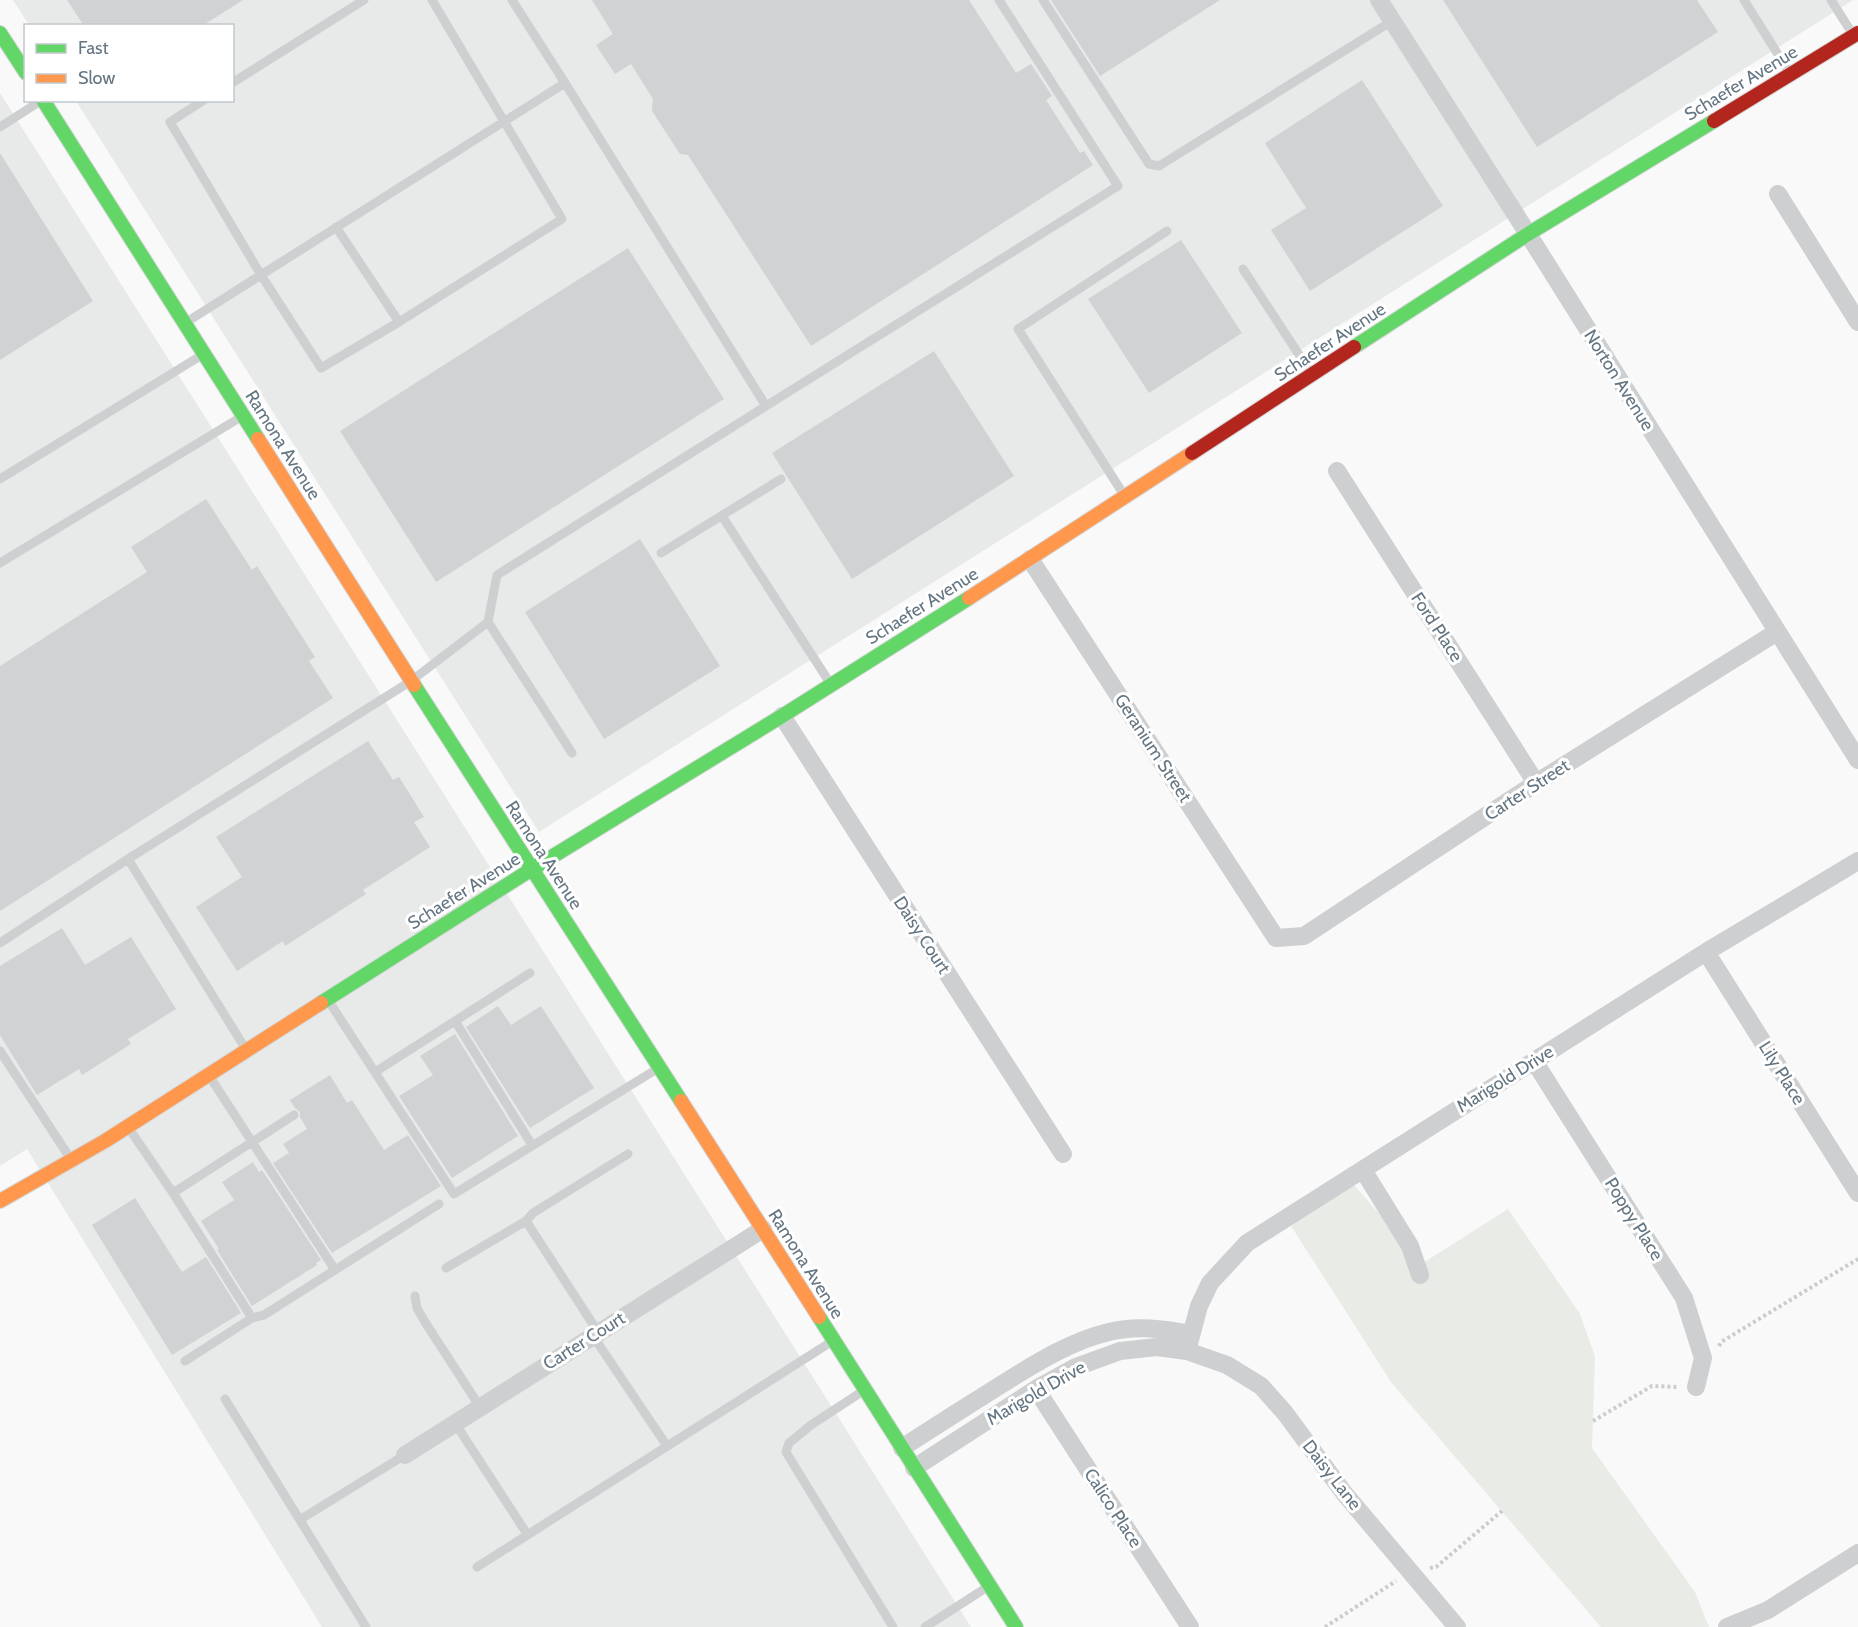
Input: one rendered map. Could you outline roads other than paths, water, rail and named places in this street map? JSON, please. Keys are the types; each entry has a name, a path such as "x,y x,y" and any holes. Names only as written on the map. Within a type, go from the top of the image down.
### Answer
{"street":[{"name":"Norton Avenue","path":"1379,0 1858,760"},
{"path":"0,33 24,70"},
{"name":"Schaefer Avenue","path":"0,1201 128,1126 532,869 782,716 1125,497 1528,234 1856,34"},
{"name":"Ramona Avenue","path":"44,102 411,681 1016,1627"},
{"path":"1778,194 1858,322"},
{"name":"Ford Place","path":"1337,471 1536,783"},
{"name":"Geranium Street","path":"1030,558 1276,938"},
{"name":"Carter Street","path":"1276,938 1304,936 1536,783 1777,632"},
{"name":"Daisy Court","path":"782,716 1063,1155"},
{"name":"Marigold Drive","path":"914,1468 1036,1389 1076,1367 1120,1351 1157,1347 1187,1352 1199,1306 1210,1283 1248,1243 1706,952 1858,861"},
{"name":"Lily Place","path":"1706,952 1858,1193"},
{"name":"Poppy Place","path":"1534,1061 1684,1298 1703,1358 1696,1387"},
{"path":"1363,1170 1410,1246 1420,1275"},
{"name":"Carter Court","path":"405,1455 763,1229"},
{"name":"Marigold Drive","path":"902,1448 1034,1365 1087,1339 1126,1329 1158,1329 1191,1334"},
{"name":"Daisy Lane","path":"1187,1352 1227,1365 1261,1386 1285,1413 1344,1493 1457,1627"},
{"name":"Calico Place","path":"1036,1389 1191,1627"},
{"path":"1727,1627 1768,1610 1858,1553"}],"lane":[{"path":"234,82 364,0"},
{"path":"201,102 170,122 261,275 321,368 399,322 562,219 432,0"},
{"path":"512,0 766,406"},
{"path":"0,943 128,859 411,681 488,622 497,575 1118,186 999,0"},
{"path":"1043,0 1149,164 1160,166 1392,21"},
{"path":"1744,0 1790,74"},
{"path":"1831,0 1856,34"},
{"path":"184,323 565,84"},
{"path":"0,127 40,102"},
{"path":"336,227 399,322"},
{"path":"1125,497 1018,329 1167,231"},
{"path":"1243,269 1312,375"},
{"path":"0,479 204,354"},
{"path":"0,563 243,416"},
{"path":"661,553 781,479"},
{"path":"722,516 831,685"},
{"path":"488,622 572,753"},
{"path":"128,859 246,1051"},
{"path":"375,1072 530,973"},
{"path":"328,999 454,1194 659,1068"},
{"path":"455,1021 532,1145"},
{"path":"0,1051 71,1160"},
{"path":"208,1075 335,1270"},
{"path":"173,1194 294,1115"},
{"path":"128,1126 252,1318"},
{"path":"446,1268 526,1221 533,1213 628,1154"},
{"path":"185,1361 252,1318 264,1315 440,1204"},
{"path":"526,1221 667,1446"},
{"path":"415,1296 417,1308 424,1322 480,1407"},
{"path":"477,1567 833,1341"},
{"path":"864,1390 811,1425 789,1443 786,1452 893,1627"},
{"path":"225,1399 366,1627"},
{"path":"455,1423 527,1534"},
{"path":"301,1519 405,1455"},
{"path":"925,1627 990,1586"}]}
